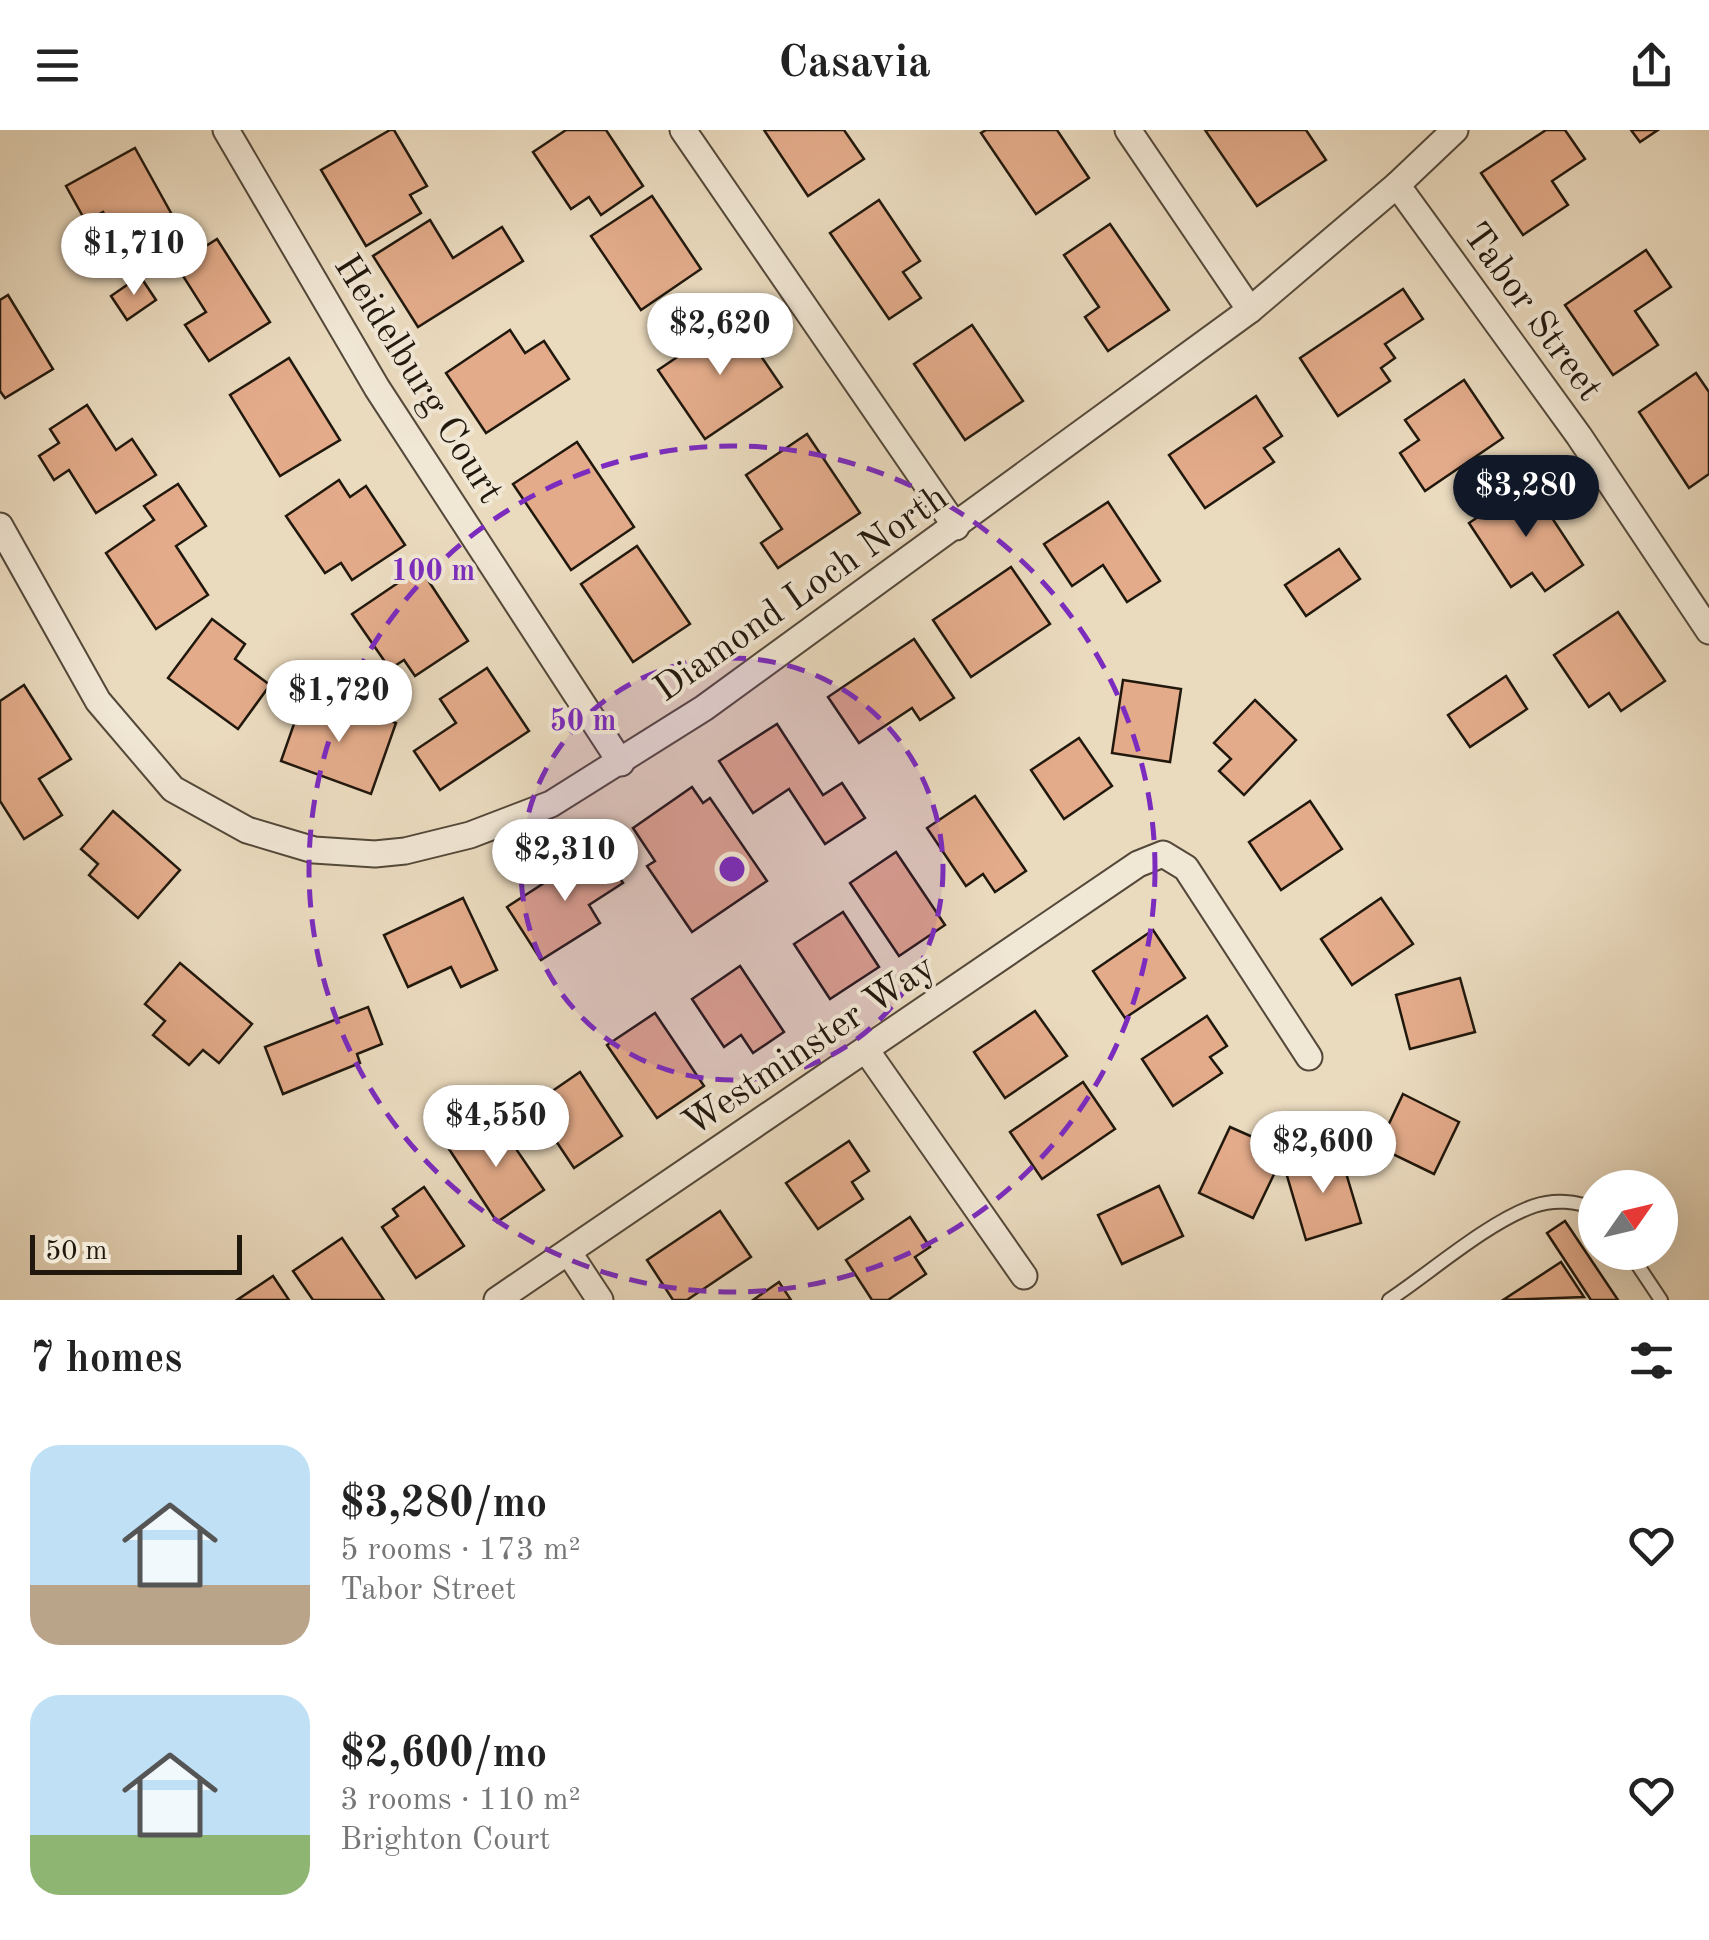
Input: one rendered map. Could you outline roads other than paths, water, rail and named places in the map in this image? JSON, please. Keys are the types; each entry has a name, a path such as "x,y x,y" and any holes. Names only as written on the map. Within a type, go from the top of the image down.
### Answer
{"street":[{"name":"Heidelburg Court","path":"226,130 377,388 620,763"},
{"path":"683,130 956,527"},
{"path":"1128,130 1250,310"},
{"name":"Diamond Loch North","path":"0,526 98,701 173,789 247,830 314,850 405,852 470,836 551,804 704,708 1250,310 1397,185 1455,130"},
{"name":"Tabor Street","path":"1397,185 1579,436 1709,631"},
{"name":"Westminster Way","path":"497,1300 1138,864 1163,854 1186,868 1309,1057"},
{"path":"866,1050 1024,1276"},
{"path":"568,1253 600,1300"}],"lane":[{"path":"1389,1300 1501,1223 1536,1205 1578,1201"},
{"path":"1642,1270 1661,1300"}]}
